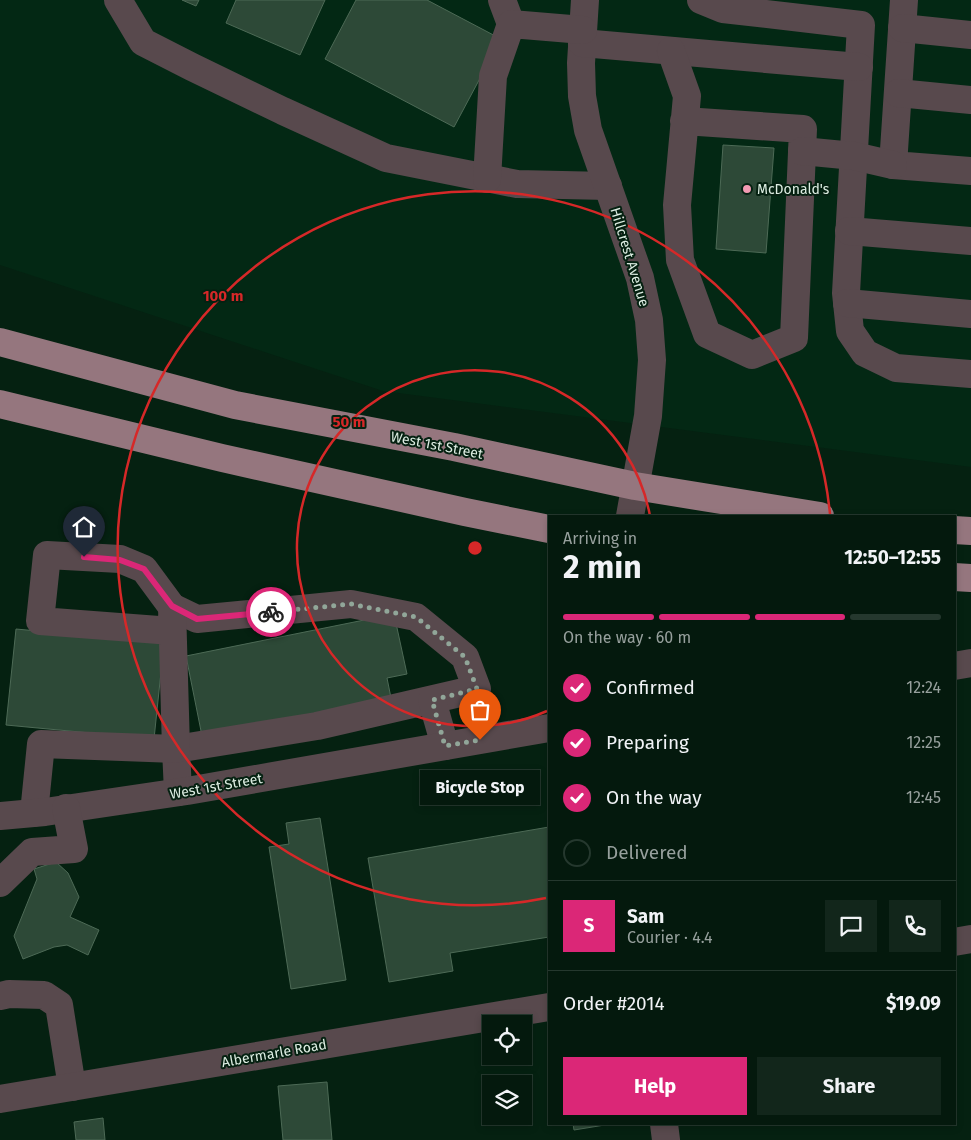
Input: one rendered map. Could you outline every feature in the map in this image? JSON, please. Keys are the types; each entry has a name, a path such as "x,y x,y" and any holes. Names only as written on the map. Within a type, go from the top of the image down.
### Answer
{"main road":[{"name":"West 1st Street","path":"0,342 235,406 454,447 635,486 814,515"},
{"path":"0,404 222,458 548,529"},
{"path":"956,530 971,531"},
{"path":"956,578 971,578"}],"street":[{"path":"118,0 143,42 386,158 518,184 608,186"},
{"name":"Hillcrest Avenue","path":"584,0 581,63 582,96 588,130 640,278 649,320 652,360 648,416 630,515"},
{"path":"701,0 722,9 861,25 846,293 850,331 864,353 896,368 971,374"},
{"path":"893,165 904,0"},
{"path":"487,179 493,76 507,12 582,36 671,51 859,67"},
{"path":"902,28 971,34"},
{"path":"671,51 687,96 684,121 676,205 680,260 707,334 752,355 794,338 803,129 684,121"},
{"path":"898,93 971,100"},
{"path":"802,150 854,156 893,165 971,171"},
{"path":"849,231 971,241"},
{"path":"847,303 971,314"},
{"path":"34,813 41,744 176,749 317,726 477,689 465,657 416,617 351,604 197,619 172,619 176,749 178,792"},
{"path":"956,666 971,663"},
{"path":"432,700 445,746"},
{"name":"West 1st Street","path":"0,816 34,813 178,792 548,728"},
{"path":"0,883 32,852 74,849 66,808"},
{"path":"956,942 971,939"},
{"path":"0,996 9,994 44,994 59,1005 72,1087"},
{"name":"Albermarle Road","path":"0,1099 548,1007"},
{"path":"664,1125 666,1140"}],"shaded area":[{"path":"0,0 971,0 971,467 383,391 0,265"}],"building":[{"path":"182,0 199,0 196,6"},
{"path":"236,0 325,0 300,55 226,23"},
{"path":"356,0 427,0 501,39 454,127 325,59"},
{"path":"723,145 774,148 766,253 716,249"},
{"path":"394,614 407,674 387,678 391,698 202,736 186,656"},
{"path":"16,629 164,643 154,739 6,725"},
{"path":"320,818 346,980 291,989 269,847 289,844 286,823"},
{"path":"548,827 548,937 450,953 453,971 389,982 368,858"},
{"path":"56,862 68,873 79,897 70,917 99,930 88,955 67,945 54,947 23,959 14,936 37,879 34,869"},
{"path":"327,1082 332,1140 283,1140 278,1086"},
{"path":"103,1118 105,1140 76,1140 74,1122"},
{"path":"573,1125 605,1125 574,1130"}],"way so far":[{"path":"271,612 351,604 416,617 465,657 477,689 432,700 445,746 480,740"}],"place":[{"name":"McDonald's","path":"747,189"},
{"name":"Bicycle Stop","path":"480,740"}],"route":[{"path":"84,557 120,560 144,569 172,606 197,619 271,612"}]}
